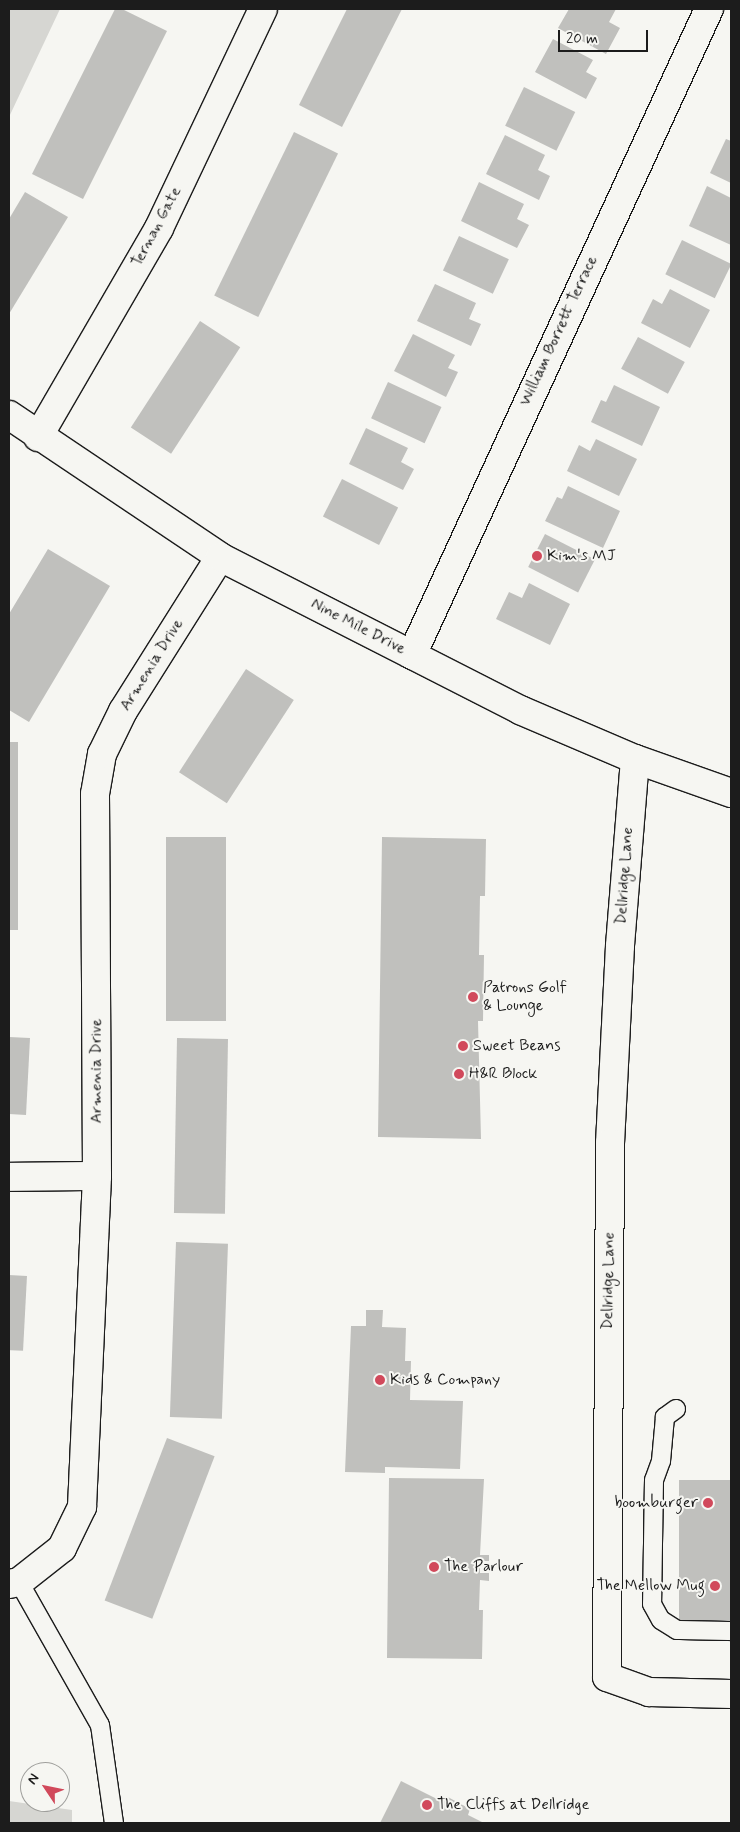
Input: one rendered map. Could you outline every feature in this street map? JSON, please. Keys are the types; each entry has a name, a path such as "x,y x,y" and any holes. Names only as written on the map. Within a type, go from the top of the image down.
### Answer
{"street":[{"name":"Ternan Gate","path":"38,437 159,228 262,9"},
{"name":"William Borrett Terrace","path":"412,655 709,9"},
{"name":"Nine Mile Drive","path":"9,415 38,437 220,558 520,710 635,759 731,793"},
{"name":"Armenia Drive","path":"14,1583 62,1548 82,1507 97,1176 95,794 102,754 123,711 220,558"},
{"name":"Dellridge Lane","path":"635,759 620,946 610,1143 607,1677 649,1692 731,1694"},
{"path":"9,1177 97,1176"}],"lane":[{"path":"676,1409 665,1417 661,1461 654,1480 652,1604 661,1620 677,1630 731,1631"},
{"path":"14,1583 100,1725 114,1823"}],"shaded area":[{"path":"9,9 60,9 9,117"},
{"path":"9,1801 20,1803 20,1812 70,1812 70,1810 72,1810 72,1823 9,1823"}],"building":[{"path":"115,9 122,9 167,31 83,199 32,174"},
{"path":"347,9 402,9 342,127 299,105"},
{"path":"569,9 616,9 609,22 620,28 606,54 558,28"},
{"path":"553,39 593,60 586,72 597,78 586,99 535,72"},
{"path":"524,87 575,112 556,151 505,126"},
{"path":"294,132 338,153 258,317 214,296"},
{"path":"505,135 545,155 538,170 550,176 539,200 486,174"},
{"path":"726,139 731,141 731,183 710,173"},
{"path":"479,182 524,204 517,219 529,225 517,248 461,221"},
{"path":"707,186 731,198 731,245 689,226"},
{"path":"25,192 68,217 9,314 9,219"},
{"path":"459,236 509,259 493,294 443,270"},
{"path":"682,240 731,264 715,298 665,274"},
{"path":"435,284 476,303 469,319 481,324 471,346 417,321"},
{"path":"670,289 710,310 690,348 641,323 653,299 662,304"},
{"path":"200,321 240,347 171,454 131,428"},
{"path":"413,334 455,355 448,368 458,372 446,397 394,371"},
{"path":"638,337 685,362 668,394 621,369"},
{"path":"388,382 441,407 425,443 371,418"},
{"path":"614,385 660,407 642,446 591,422 601,400 606,402"},
{"path":"366,428 408,448 401,462 414,469 403,490 349,464"},
{"path":"596,439 637,459 619,496 567,471 579,445 590,451"},
{"path":"342,479 398,508 379,545 323,516"},
{"path":"568,486 620,511 603,548 545,521 557,497 562,499"},
{"path":"545,534 595,559 578,592 528,567"},
{"path":"48,549 110,586 29,722 9,710 9,614"},
{"path":"529,583 570,604 550,645 496,619 509,592 522,598"},
{"path":"246,669 294,700 227,803 179,772"},
{"path":"9,742 18,742 18,930 9,930"},
{"path":"166,837 226,837 226,1021 166,1021"},
{"path":"382,837 486,839 485,896 480,896 479,955 484,955 483,1021 478,1021 481,1139 378,1137"},
{"path":"9,1037 30,1038 26,1115 9,1114"},
{"path":"177,1038 228,1039 225,1214 174,1213"},
{"path":"176,1242 228,1244 222,1419 170,1417"},
{"path":"9,1275 27,1276 23,1351 9,1350"},
{"name":"Kids & Company","path":"366,1310 383,1310 382,1327 406,1328 405,1361 411,1361 410,1400 463,1401 460,1469 385,1467 385,1473 345,1472 351,1326 366,1326"},
{"path":"167,1438 215,1456 152,1619 105,1600"},
{"name":"The Parlour","path":"389,1478 484,1479 480,1555 489,1555 489,1561 480,1561 480,1573 489,1573 489,1581 480,1580 479,1610 483,1610 482,1659 387,1658"},
{"path":"679,1480 731,1480 731,1623 679,1623"},
{"name":"The Cliffs at Dellridge","path":"401,1781 443,1802 446,1796 470,1809 468,1815 484,1823 380,1823"}],"place":[{"name":"Kim's MJ","path":"537,556"},
{"name":"Patrons Golf & Lounge","path":"473,997"},
{"name":"Sweet Beans","path":"463,1046"},
{"name":"H&R Block","path":"459,1074"},
{"name":"Kids & Company","path":"380,1380"},
{"name":"boomburger","path":"708,1503"},
{"name":"The Parlour","path":"434,1567"},
{"name":"The Mellow Mug","path":"715,1586"},
{"name":"The Cliffs at Dellridge","path":"427,1805"}]}
